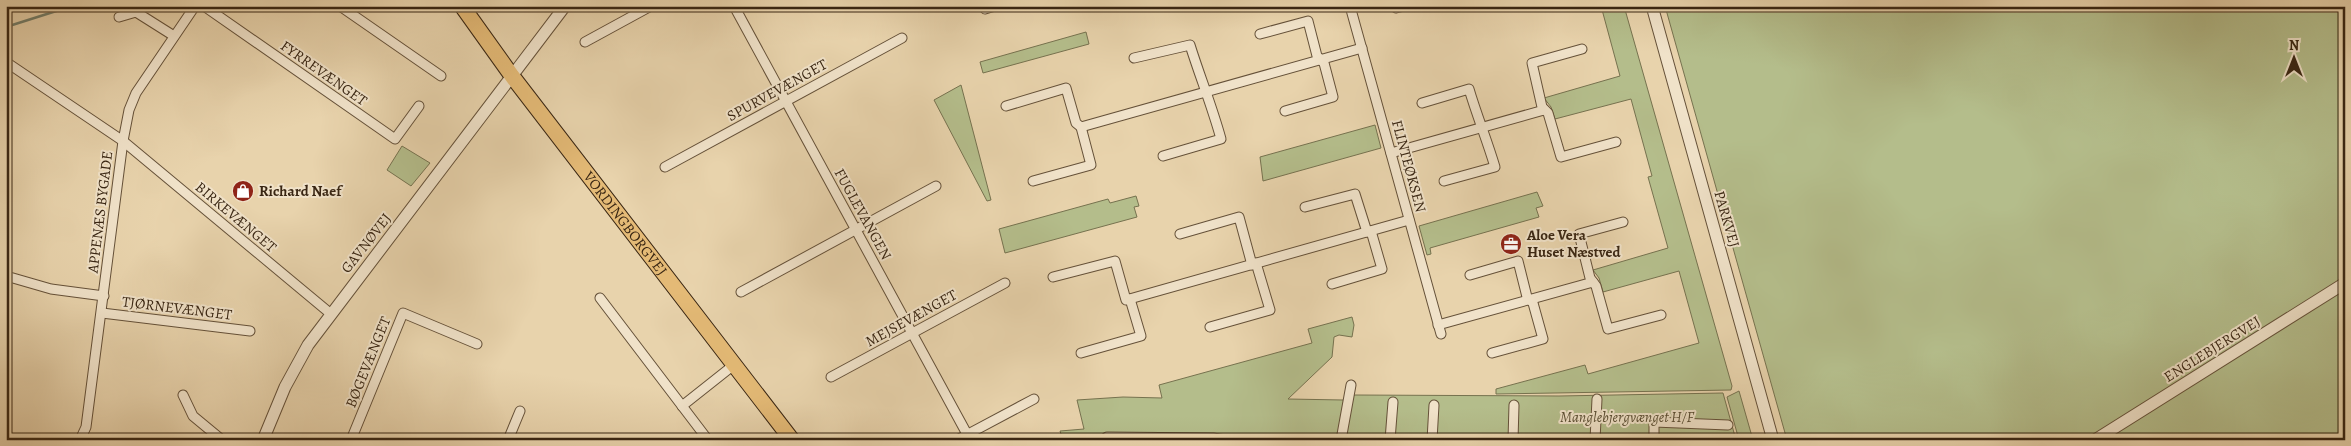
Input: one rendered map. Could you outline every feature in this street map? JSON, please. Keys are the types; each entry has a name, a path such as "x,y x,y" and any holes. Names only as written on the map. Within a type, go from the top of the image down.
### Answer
{"main road":[{"name":"VORDINGBORGVEJ","path":"462,6 512,76 792,440"}],"street":[{"name":"APPENÆS BYGADE","path":"80,440 86,427 123,141 129,110 136,93 195,6"},
{"name":"FYRREVÆNGET","path":"204,6 396,139 419,106"},
{"path":"340,6 441,76"},
{"name":"GAVNØVEJ","path":"263,440 297,364 331,314 565,6"},
{"path":"585,42 651,6"},
{"name":"FUGLEVANGEN","path":"734,6 967,434"},
{"path":"985,9 995,6"},
{"name":"FLINTEØKSEN","path":"1350,6 1440,330 1530,300"},
{"name":"PARKVEJ","path":"1652,6 1774,440"},
{"path":"118,17 136,12 174,36"},
{"path":"1260,34 1308,21 1320,60 1324,63 1333,97 1285,111"},
{"name":"SPURVEVÆNGET","path":"665,167 902,38"},
{"path":"1134,58 1190,45 1203,88 1209,96 1221,138 1163,156"},
{"path":"1081,127 1362,48"},
{"path":"1582,49 1532,63 1544,110 1548,112 1561,157 1616,142"},
{"name":"BIRKEVÆNGET","path":"6,62 123,141 331,314"},
{"path":"1006,106 1066,88 1076,123 1081,127 1091,165 1033,181"},
{"path":"1422,103 1469,89 1479,124 1482,127 1496,167 1444,180"},
{"path":"1391,153 1544,110"},
{"path":"741,292 936,186"},
{"path":"1306,207 1355,194 1382,269 1332,284"},
{"path":"1180,234 1239,217 1270,310 1210,327"},
{"path":"1053,277 1115,261 1126,300 1409,220"},
{"path":"1623,222 1579,234 1608,329 1661,316"},
{"path":"1470,275 1518,261 1527,297 1534,303 1543,338 1492,353"},
{"path":"6,276 51,289 104,296"},
{"path":"1530,300 1593,282"},
{"name":"MEJSEVÆNGET","path":"831,377 1004,283"},
{"name":"ENGLEBJERGVEJ","path":"2095,440 2345,283"},
{"path":"600,298 708,440"},
{"path":"1082,353 1141,336 1130,299"},
{"name":"TJØRNEVÆNGET","path":"102,313 250,331"},
{"name":"BØGEVÆNGET","path":"351,440 403,313 477,344"},
{"path":"682,406 735,364"},
{"path":"1341,440 1351,385"},
{"path":"183,395 193,416 222,440"},
{"path":"957,440 1034,399"},
{"path":"1595,440 1597,399"},
{"path":"1390,440 1393,402"},
{"path":"1432,440 1434,405"},
{"path":"1513,440 1514,405"},
{"path":"508,440 520,411"},
{"path":"1654,440 1654,422 1728,425"},
{"path":"1103,440 1107,437 1226,440"}],"green space":[{"path":"1601,6 1624,6 1732,386 1731,390 1496,394 1496,389 1585,365 1588,374 1699,343 1679,271 1603,292 1599,278 1593,270 1668,248 1648,177 1652,176 1631,99 1555,119 1551,107 1544,98 1620,76"},
{"path":"1665,6 2345,6 2345,440 1787,440"},
{"path":"1086,32 1089,44 983,73 980,62"},
{"path":"961,85 991,200 987,201 934,100"},
{"path":"1375,125 1381,148 1263,181 1260,157"},
{"path":"402,146 430,163 411,186 387,170"},
{"path":"1537,192 1543,206 1536,208 1539,217 1430,248 1431,254 1427,255 1419,226"},
{"path":"1136,196 1139,206 1134,207 1137,217 1005,253 999,229 1108,199 1110,203"},
{"name":"Manglebjergvænget H/F","path":"1352,317 1354,325 1352,337 1339,335 1334,337 1332,357 1288,399 1343,400 1355,395 1559,396 1723,393 1736,440 1063,440 1060,431 1084,429 1077,400 1123,397 1162,398 1159,385 1312,343 1308,329"},
{"path":"1739,391 1753,440 1739,440 1727,397"}],"waterway":[{"path":"6,27 72,6"}],"place":[{"name":"Richard Naef","path":"243,191"},
{"name":"Aloe Vera Huset Næstved","path":"1511,244"}]}
